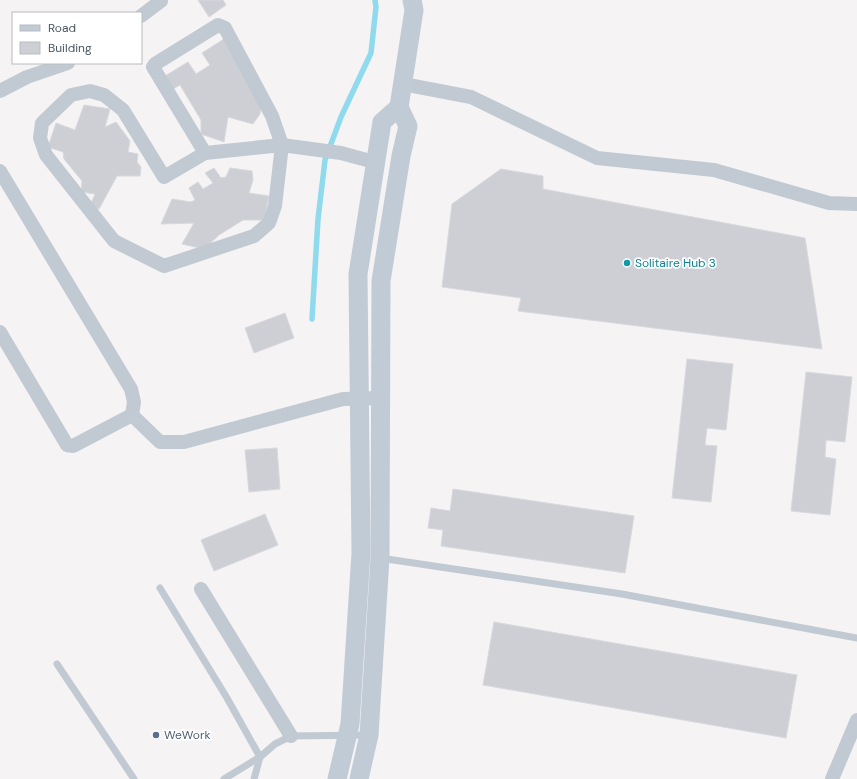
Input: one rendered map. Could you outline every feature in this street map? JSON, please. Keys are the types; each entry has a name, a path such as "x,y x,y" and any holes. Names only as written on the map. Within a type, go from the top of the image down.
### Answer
{"street":[{"path":"359,779 369,735 380,558 381,281 401,156 408,126 399,107 414,10 412,0"},
{"path":"142,15 161,1"},
{"path":"204,153 153,68 155,64 218,25 225,28 269,109 282,145 275,206 269,222 254,236 164,266 114,241 46,155 40,138 42,123 53,110 71,95 90,91 104,95 123,110 164,177 204,153 282,145 341,153 374,162"},
{"path":"0,91 27,77 65,64"},
{"path":"403,84 471,97 596,158 714,170 829,203 857,204"},
{"path":"337,779 348,735 356,651 361,553 361,399 358,274 374,162 382,122 399,107"},
{"path":"0,171 131,388 134,402 132,415"},
{"path":"0,332 67,444 73,446 132,415"},
{"path":"132,415 160,442 184,442 343,399 380,398"},
{"path":"201,589 291,736"},
{"path":"832,779 857,720"}],"lane":[{"path":"380,558 622,594 857,638"},
{"path":"160,588 227,698 260,757 254,779"},
{"path":"57,664 134,779"},
{"path":"224,779 260,757 275,744 291,736 369,735"}],"building":[{"path":"198,0 223,0 226,5 209,17"},
{"path":"224,39 262,100 260,114 253,124 228,117 224,142 201,134 201,120 180,85 173,89 165,76 188,62 196,74 210,65 202,53"},
{"path":"84,105 110,109 105,127 116,122 130,141 128,152 138,154 137,162 141,167 140,176 117,176 99,209 90,206 95,194 81,192 82,181 64,159 63,152 48,147 56,123 75,130"},
{"path":"214,168 221,178 226,177 230,168 252,171 253,180 249,193 269,196 264,220 243,220 219,235 204,249 182,244 194,223 161,224 172,199 191,202 195,200 189,188 198,182 203,189 213,183 205,173"},
{"name":"Solitaire Hub 3","path":"501,169 543,176 543,189 805,238 822,349 518,311 521,298 442,287 452,204"},
{"path":"285,313 294,338 254,353 245,328"},
{"path":"687,359 733,364 726,430 707,428 705,445 717,446 711,502 672,498"},
{"path":"806,372 852,377 845,442 826,440 825,457 836,459 830,515 791,511"},
{"path":"277,448 280,489 249,492 245,450"},
{"path":"453,489 634,516 625,573 441,546 443,530 428,528 431,508 450,511"},
{"path":"265,514 278,545 214,571 201,540"},
{"path":"494,622 797,675 786,738 483,685"}],"waterway":[{"path":"312,319 318,219 325,160 341,117 371,53 376,7 375,0"}],"place":[{"name":"Solitaire Hub 3","path":"627,263"},
{"name":"WeWork","path":"156,735"}]}
